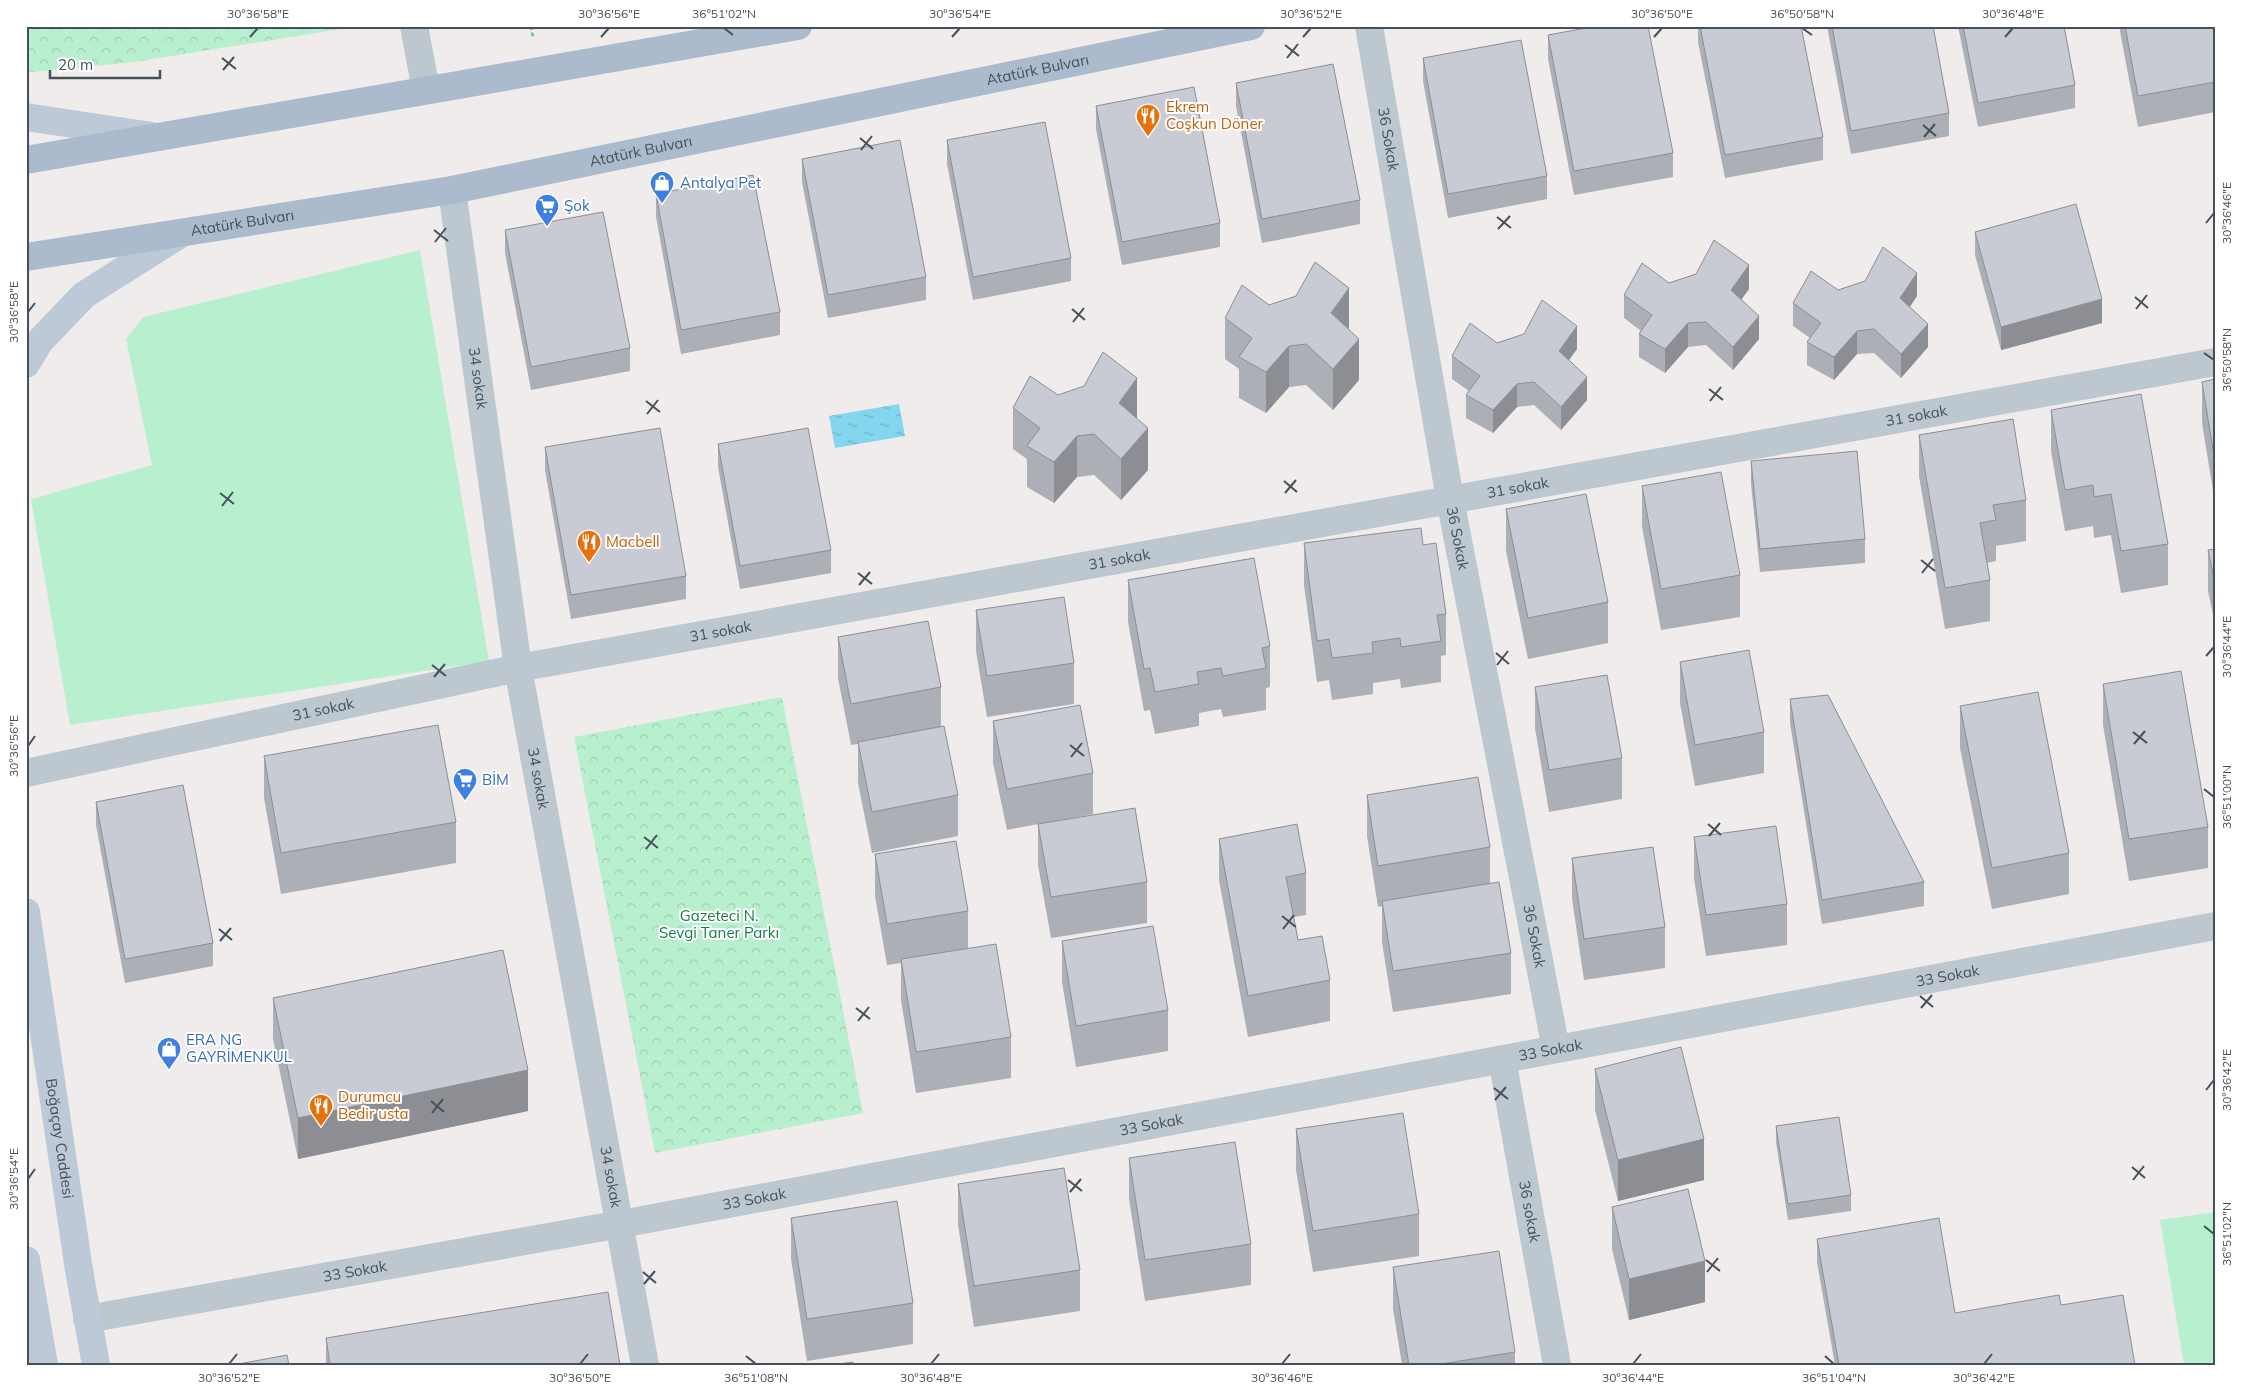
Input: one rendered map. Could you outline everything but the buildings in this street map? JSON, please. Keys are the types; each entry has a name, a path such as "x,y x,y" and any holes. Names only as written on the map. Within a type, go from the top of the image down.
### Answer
{"main road":[{"path":"26,160 798,26"},
{"name":"Atatürk Bulvarı","path":"26,257 452,190 1250,26"},
{"path":"26,117 156,137"},
{"path":"26,364 40,341 84,295 182,233"},
{"name":"Boğaçay Caddesi","path":"26,912 87,1319 96,1365"},
{"path":"26,1260 37,1351"}],"street":[{"path":"414,26 426,90"},
{"name":"36 Sokak","path":"1370,26 1450,499 1556,1049"},
{"name":"34 sokak","path":"452,190 518,668 621,1224 645,1365"},
{"name":"31 sokak","path":"26,773 518,668 2215,362"},
{"name":"33 Sokak","path":"87,1319 621,1224 2215,926"},
{"name":"36 sokak","path":"1502,1060 1557,1365"}],"green space":[{"path":"26,26 360,26 134,62 32,72 26,71"},
{"path":"420,250 489,661 70,725 31,499 152,465 126,339 143,317"},
{"name":"Gazeteci N. Sevgi Taner Parkı","path":"782,697 863,1113 655,1153 574,737"},
{"path":"2215,1212 2215,1365 2184,1365 2160,1220"}],"water":[{"path":"899,404 905,436 835,448 829,416"}],"place":[{"name":"Ekrem Coşkun Döner","path":"1148,137"},
{"name":"Antalya Pet","path":"662,204"},
{"name":"Şok","path":"547,227"},
{"name":"Macbell","path":"589,563"},
{"name":"BİM","path":"465,801"},
{"name":"ERA NG GAYRİMENKUL","path":"169,1070"},
{"name":"Durumcu Bedir usta","path":"321,1127"}]}
